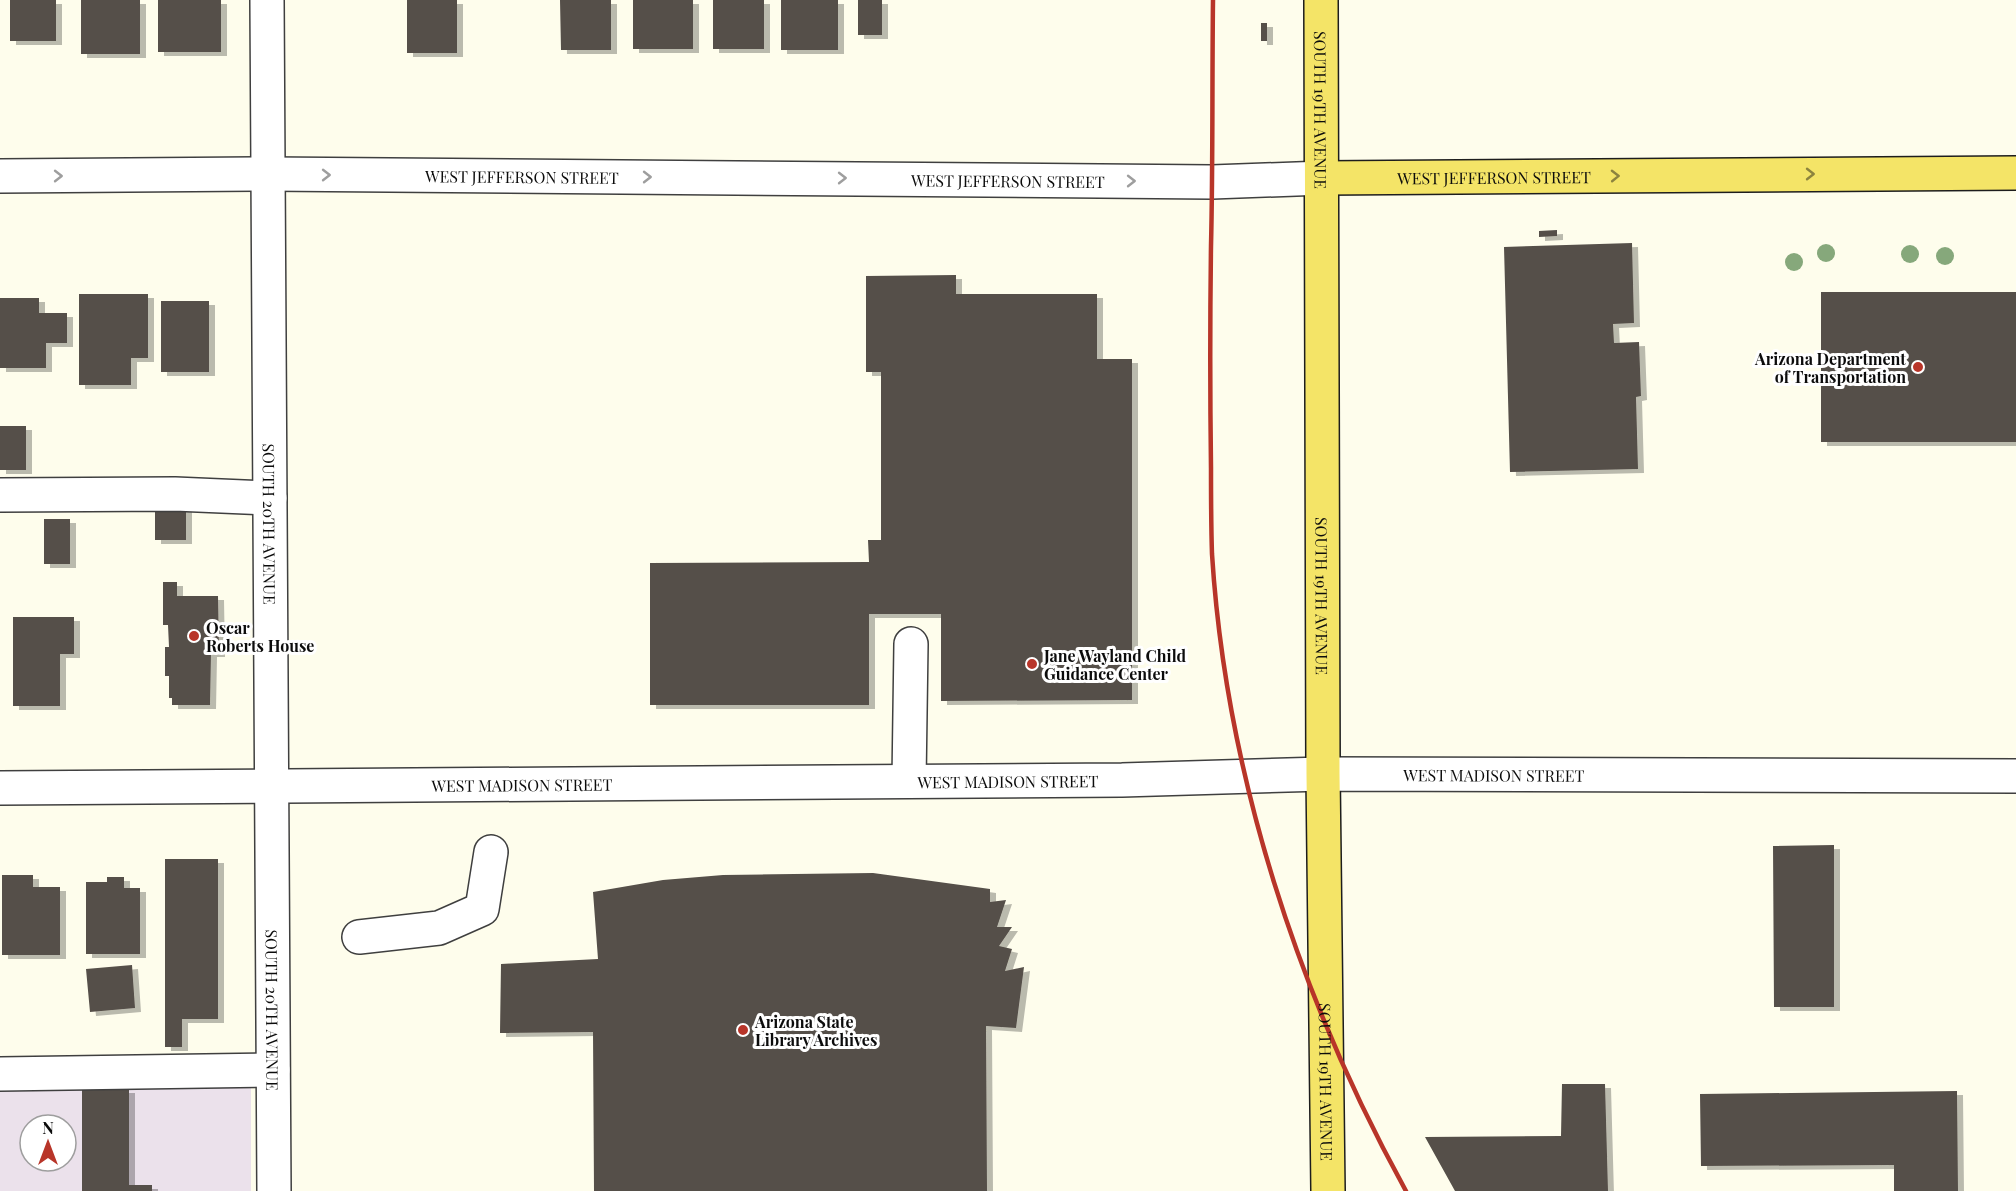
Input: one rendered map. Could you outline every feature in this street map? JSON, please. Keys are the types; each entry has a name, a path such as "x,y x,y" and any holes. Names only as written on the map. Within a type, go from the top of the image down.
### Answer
{"main road":[{"name":"SOUTH 19TH AVENUE","path":"1321,0 1323,774 1328,1191"},
{"name":"WEST JEFFERSON STREET","path":"1323,178 2016,173"}],"street":[{"name":"SOUTH 20TH AVENUE","path":"267,0 274,1191"},
{"name":"WEST JEFFERSON STREET","path":"0,176 268,174 1212,182 1323,178"},
{"path":"0,495 175,494 270,498"},
{"path":"909,781 911,644"},
{"name":"WEST MADISON STREET","path":"0,788 1246,778 1323,774 2016,776"},
{"path":"359,937 439,928 482,909 491,852"},
{"path":"0,1074 273,1070"}],"shaded area":[{"path":"251,1056 251,1191 0,1191 0,1057"}],"building":[{"path":"10,0 56,0 56,41 10,41"},
{"path":"81,0 140,0 140,54 81,54"},
{"path":"158,0 221,0 221,52 158,52"},
{"path":"407,0 457,0 457,53 407,53"},
{"path":"560,0 611,0 611,50 561,50"},
{"path":"633,0 693,0 693,49 633,49"},
{"path":"713,0 764,0 764,49 713,49"},
{"path":"781,0 838,0 838,50 781,50"},
{"path":"858,0 882,0 882,35 858,35"},
{"path":"1261,23 1267,23 1267,41 1261,41"},
{"path":"1557,230 1557,236 1539,237 1539,231"},
{"path":"1632,243 1634,323 1613,324 1614,343 1639,342 1641,396 1636,397 1638,469 1510,472 1504,247"},
{"path":"956,275 956,294 1097,294 1097,359 1132,359 1132,700 941,701 941,614 869,614 869,705 650,705 650,563 869,562 868,540 881,540 881,372 866,372 866,276"},
{"name":"Arizona Department of Transportation","path":"1821,292 2016,292 2016,442 1821,442"},
{"path":"79,294 148,294 148,358 131,358 131,385 79,385"},
{"path":"0,298 39,298 39,313 67,313 67,343 46,343 46,368 0,368"},
{"path":"161,301 209,301 209,372 161,372"},
{"path":"0,426 26,426 26,470 0,470"},
{"path":"155,504 186,504 186,540 155,540"},
{"path":"44,519 70,519 70,564 44,564"},
{"name":"Oscar Roberts House","path":"163,582 177,582 177,596 218,596 219,653 211,653 210,705 172,705 172,698 169,698 169,676 165,676 165,647 169,647 168,625 163,625"},
{"path":"13,617 74,617 74,654 60,654 60,706 13,706"},
{"path":"1834,845 1834,1007 1774,1007 1773,846"},
{"path":"165,859 218,859 218,1019 182,1019 182,1047 165,1047"},
{"name":"Arizona State Library Archives","path":"873,873 990,889 990,902 1006,900 997,927 1012,927 999,946 1012,949 1005,971 1024,967 1016,1028 986,1026 987,1191 594,1191 593,1032 500,1033 501,964 598,959 593,892 663,880 723,875"},
{"path":"2,875 33,875 33,887 60,887 60,955 2,955"},
{"path":"107,877 124,877 124,888 140,888 140,954 86,954 86,882 107,882"},
{"path":"132,965 135,1008 90,1012 86,969"},
{"path":"1562,1084 1605,1084 1608,1191 1455,1191 1425,1137 1561,1136"},
{"path":"82,1089 129,1089 129,1185 152,1185 152,1191 82,1191"},
{"path":"1957,1091 1958,1191 1894,1191 1894,1165 1701,1166 1700,1094"}],"railway":[{"path":"1213,0 1210,329 1212,554 1220,637 1233,719 1251,802 1274,883 1301,962 1333,1041 1406,1191"}],"place":[{"name":"Arizona Department of Transportation","path":"1918,367"},
{"name":"Oscar Roberts House","path":"194,636"},
{"name":"Jane Wayland Child Guidance Center","path":"1032,664"},
{"name":"Arizona State Library Archives","path":"743,1030"}]}
